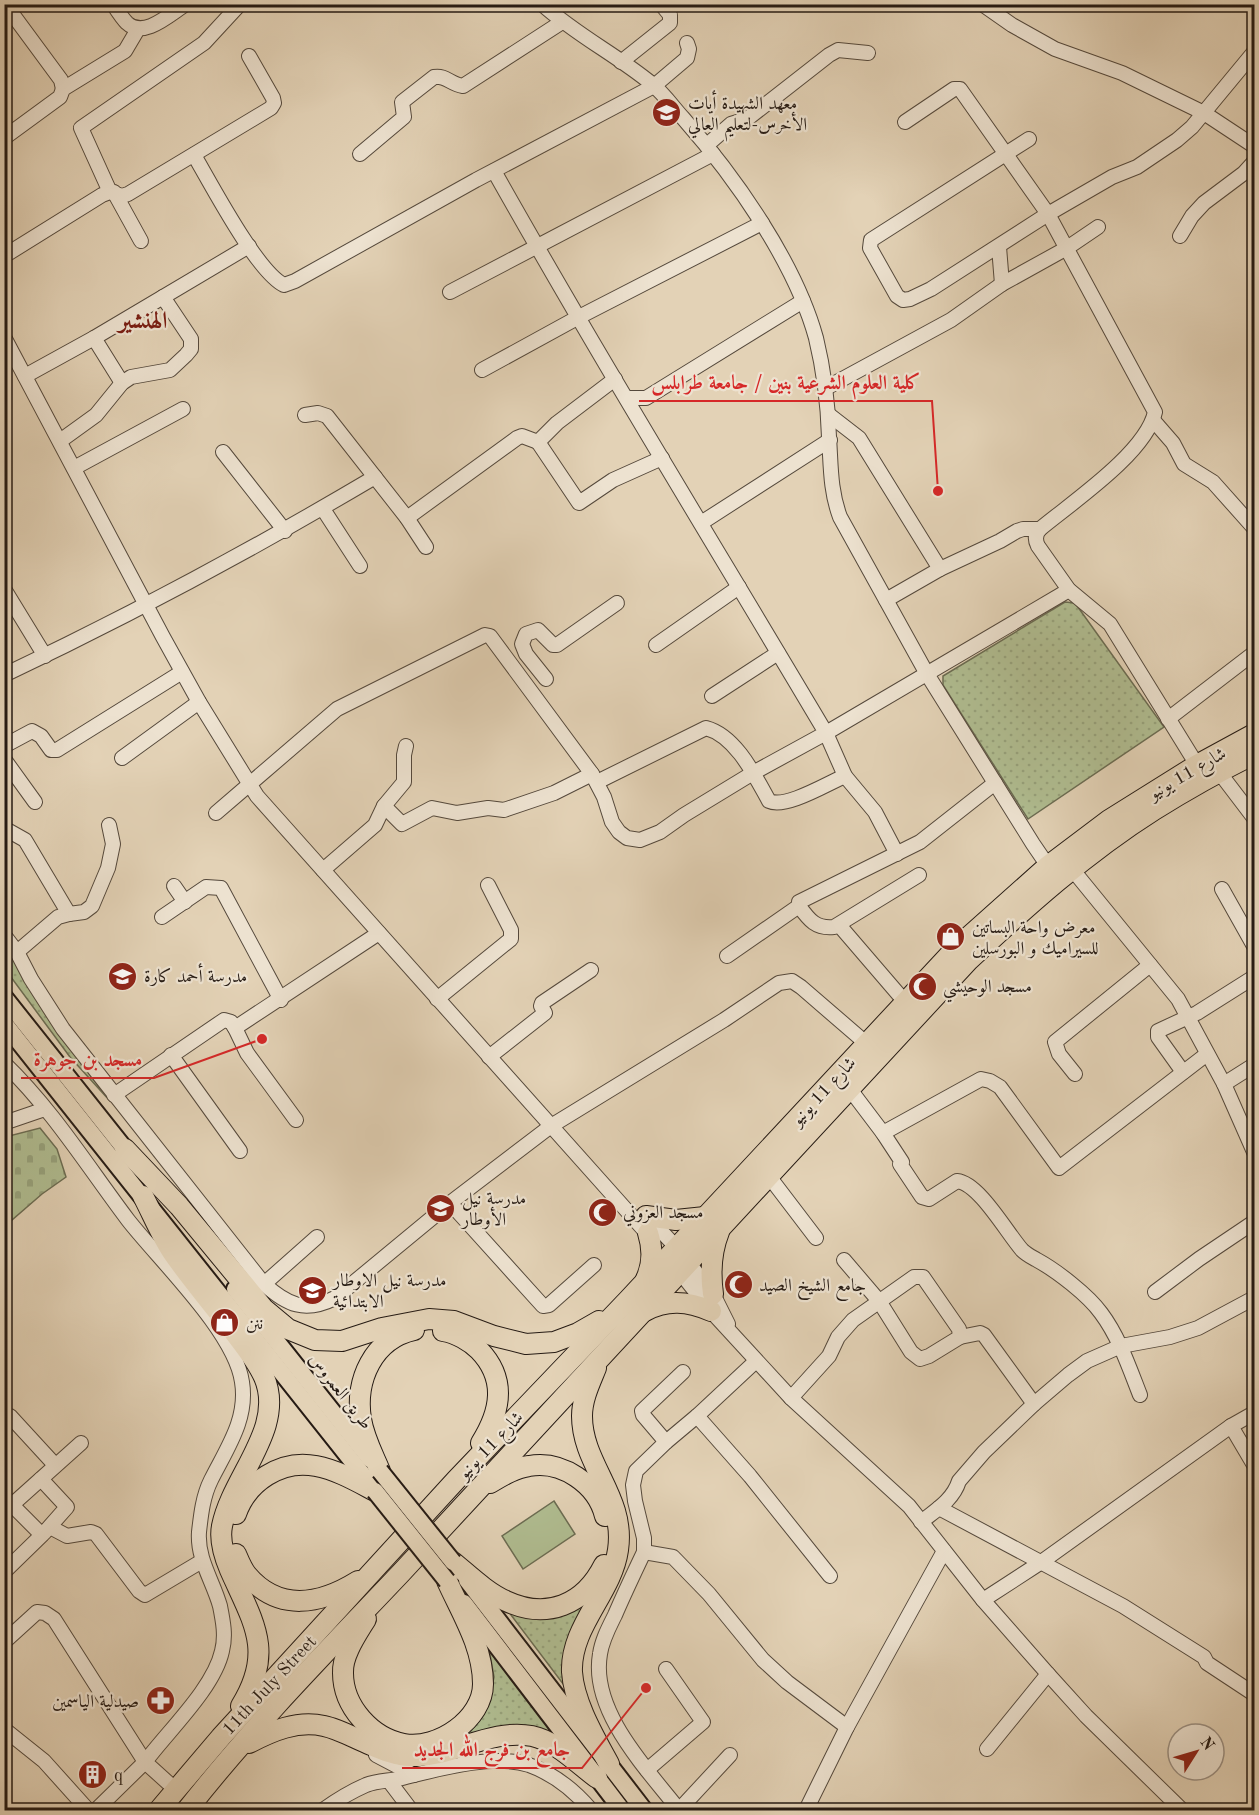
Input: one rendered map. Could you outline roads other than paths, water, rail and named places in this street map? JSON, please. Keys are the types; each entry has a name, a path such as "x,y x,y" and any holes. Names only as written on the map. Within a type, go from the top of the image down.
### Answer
{"highway":[{"name":"شارع 11 يونيو","path":"714,1220 768,1175 961,968 981,937 1048,866 1109,820 1197,765 1254,735"},
{"name":"شارع 11 يونيو","path":"378,1566 456,1480 634,1307 906,1003 981,937 1153,811 1254,754"},
{"path":"125,1149 179,1206 264,1309 288,1329 315,1340 342,1341 382,1328 429,1319 454,1321 494,1336 526,1344 554,1342 578,1334 634,1307 653,1307 682,1302 697,1305 712,1302 714,1220 676,1220 647,1224 652,1253 644,1283"},
{"path":"142,1196 172,1253 252,1356 265,1378 270,1404 266,1431 238,1482 228,1504 221,1529 223,1553 253,1618 259,1645 257,1672 248,1695 221,1737"},
{"name":"شارع 11 يونيو","path":"385,1590 600,1357 634,1307 644,1283 678,1259"},
{"path":"380,1471 367,1442 361,1419 360,1394 366,1367 382,1346 402,1332 426,1328 449,1332 472,1344 491,1362 499,1386 493,1425 456,1480"},
{"path":"600,1357 583,1400 582,1417 589,1451 618,1515 618,1550 610,1576 578,1640 572,1673 603,1771"},
{"path":"375,1491 338,1472 314,1465 284,1466 259,1479 241,1500 232,1526 235,1551 246,1575 268,1593 296,1602 321,1599 346,1589 378,1566"},
{"path":"453,1562 487,1590 506,1601 539,1610 560,1606 579,1597 595,1581 605,1563 609,1539 605,1512 592,1490 573,1475 546,1466 529,1466 512,1472 475,1492"},
{"name":"11th July Street","path":"159,1810 221,1737 378,1566"},
{"path":"385,1590 349,1649 342,1672 347,1695 359,1718 381,1735 405,1744 431,1743 457,1729 474,1713 483,1687 481,1657 447,1581"},
{"path":"187,1810 237,1750 385,1590"},
{"path":"237,1750 272,1731 296,1725 324,1726 385,1751 410,1756 439,1752 509,1734 533,1737 603,1771"}],"main road":[{"name":"طريق العمروس","path":"4,997 453,1562 603,1771 622,1810"},
{"name":"طريق العمروس","path":"4,1023 447,1581 603,1771 644,1810"}],"street":[{"path":"4,138 60,97 63,89 61,80 5,4"},
{"path":"113,4 128,24 138,29 148,28 186,4"},
{"path":"141,241 112,192 81,128 204,43 240,4"},
{"path":"542,4 562,22 654,86 710,149 762,223 803,301 815,335 826,388 833,499 840,517 927,674 1048,866"},
{"path":"621,62 670,23 670,15 661,4"},
{"path":"982,4 1000,10 1055,49 1122,73 1204,113 1254,146"},
{"path":"360,154 404,117 402,102 434,77 445,78 453,85 463,86 562,22"},
{"path":"63,89 125,51 138,29"},
{"path":"194,154 249,246 274,280 284,285 654,86 687,58 689,49 687,43"},
{"path":"450,292 710,149 730,124 747,119 829,55 838,50 868,53"},
{"path":"1029,139 877,234 871,240 870,248 897,296 903,300 910,299 930,289 1048,214 1112,177 1137,167 1177,140 1204,113 1254,52"},
{"path":"112,192 122,196 128,194 271,108 274,103 273,98 249,56"},
{"path":"905,122 958,88 1048,214 1155,412 1153,420 1136,445 1091,491 1040,529 1036,537 1038,546 1069,590 1110,624 1197,765"},
{"path":"1180,236 1192,216 1204,203 1237,179 1254,162"},
{"path":"494,171 577,318 826,733 845,776 875,812 897,854"},
{"path":"4,256 112,192"},
{"path":"482,370 577,318 762,223"},
{"path":"826,388 951,320 1002,284 1067,248 1098,227"},
{"path":"25,376 249,246"},
{"path":"999,247 1002,284"},
{"path":"60,441 96,414 122,383 131,377 170,370 178,365 191,349 191,339 163,297"},
{"path":"627,398 638,400 646,398 803,301"},
{"path":"4,337 182,672 257,796 551,1126 678,1259 712,1302 733,1334 756,1361 791,1398 909,1506 983,1600 1048,1674 1086,1716 1182,1810"},
{"path":"94,338 122,383"},
{"path":"538,442 557,423 615,379"},
{"path":"74,468 183,409"},
{"path":"305,415 318,412 327,416 407,518 426,547"},
{"path":"828,414 859,438 939,569"},
{"path":"1153,420 1173,443 1184,464 1214,482 1254,528"},
{"path":"407,518 522,436 538,442 579,503 613,480 662,458"},
{"path":"701,523 830,440"},
{"path":"223,452 285,531"},
{"path":"4,675 146,605 285,531 375,477"},
{"path":"323,509 360,566"},
{"path":"886,600 939,569 1017,531 1028,528 1040,529"},
{"path":"656,645 739,587"},
{"path":"4,589 45,656"},
{"path":"216,813 337,709 483,635 490,636 594,778 604,797 612,822 619,832 627,838 640,840 660,832 753,773 826,733 1069,590"},
{"path":"546,679 526,654 522,644 526,634 538,630 553,645 556,645 617,603"},
{"path":"712,696 778,653"},
{"path":"1168,719 1254,653"},
{"path":"521,679 535,665"},
{"path":"4,746 32,731 41,736 51,750 57,750 182,672"},
{"path":"122,758 199,702"},
{"path":"384,806 402,824 432,808 458,813 488,807 504,810 594,778 706,728 734,746 770,801 774,803 786,803 845,776"},
{"path":"323,870 375,825 384,806 404,782 406,746"},
{"path":"4,759 35,802"},
{"path":"1219,772 1254,818"},
{"path":"727,956 799,906 799,902 920,842 995,783"},
{"path":"17,952 58,917 84,912 92,906 108,868 113,844 109,825"},
{"path":"4,830 25,840 69,914"},
{"path":"1072,869 1178,999 1224,1083 1254,1152"},
{"path":"799,906 817,926 823,928 839,925 919,875"},
{"path":"437,999 511,939 511,930 488,885"},
{"path":"174,886 184,902"},
{"path":"162,917 206,887 221,888 281,1000"},
{"path":"1222,889 1254,946"},
{"path":"839,925 906,1003"},
{"path":"235,1028 281,1000 379,933"},
{"path":"4,936 17,952 31,979 63,1029 264,1284 287,1302 299,1305 313,1306 335,1298 450,1203 551,1126 724,1020 779,983 792,981 801,987 867,1044"},
{"path":"1075,1074 1059,1053 1055,1042 1150,965"},
{"path":"489,1056 546,1013 541,1006 542,1003 591,970"},
{"path":"1183,1072 1157,1033 1160,1029 1197,1013 1254,977"},
{"path":"114,1095 224,1020 231,1022 247,1053 296,1120"},
{"path":"884,1133 981,1079 1000,1087 1059,1168 1207,1054"},
{"path":"171,1055 240,1151"},
{"path":"4,1063 32,1091 130,1222 217,1328 234,1355 242,1381 243,1404 239,1422 205,1497 199,1536 202,1561 217,1594 223,1619 223,1650 213,1675 145,1762 96,1810"},
{"path":"1224,1083 1254,1065"},
{"path":"849,1088 884,1133 902,1162 900,1164 922,1197 929,1199 957,1181 965,1183 984,1200 1028,1255 1074,1286 1090,1300 1105,1318 1121,1346 1140,1395"},
{"path":"4,1123 45,1109"},
{"path":"768,1175 816,1238"},
{"path":"450,1203 543,1306 549,1305 594,1265"},
{"path":"1155,1292 1254,1222"},
{"path":"264,1284 317,1238"},
{"path":"844,1260 879,1301 911,1352 920,1359 960,1337 980,1333 984,1335 1034,1404"},
{"path":"791,1398 829,1356 838,1337 853,1320 914,1277 923,1277 959,1329 960,1337"},
{"path":"921,1522 951,1497 959,1481 984,1452 1034,1404 1087,1361 1121,1346 1170,1337 1198,1328 1254,1298"},
{"path":"730,1755 679,1810 622,1735 608,1708 599,1678 600,1654 607,1632 644,1552 644,1538 634,1501 633,1485 636,1471 756,1361"},
{"path":"666,1442 642,1412 683,1372"},
{"path":"983,1600 1040,1563 1231,1426 1254,1413"},
{"path":"10,1416 55,1465"},
{"path":"697,1416 750,1476 830,1576"},
{"path":"1231,1426 1254,1465"},
{"path":"81,1443 41,1479 7,1505 46,1531 67,1536 91,1532 96,1534 139,1591 145,1595 202,1561"},
{"path":"4,1572 67,1508 41,1479"},
{"path":"939,1508 1124,1606 1204,1657 1208,1663 1254,1694"},
{"path":"806,1810 847,1728 944,1551"},
{"path":"644,1552 673,1557 709,1594 763,1660 787,1682 847,1728"},
{"path":"4,1642 38,1612 45,1613 54,1619 145,1762 176,1790"},
{"path":"647,1770 703,1722 666,1669"},
{"path":"987,1749 1048,1674"},
{"path":"4,1729 44,1761 88,1810"},
{"path":"272,1731 298,1730 325,1734 386,1760 414,1775"},
{"path":"323,1810 341,1805 368,1784 503,1761 527,1765 552,1775 578,1795 591,1810"},
{"path":"389,1781 411,1810"}],"place":[{"name":"معهد الشهيدة أيات الأخرس-لتعليم العالي","path":"667,113"},
{"name":"كلية العلوم الشرعية بنين / جامعة طرابلس","path":"938,491"},
{"name":"معرض واحة البساتين للسيراميك و البورسلين","path":"951,937"},
{"name":"مدرسة أحمد كارة","path":"123,976"},
{"name":"مسجد الوحيشي","path":"922,986"},
{"name":"مسجد بن جوهرة","path":"262,1039"},
{"name":"مدرسة نيل الأوطار","path":"441,1208"},
{"name":"مسجد العزوني","path":"602,1212"},
{"name":"جامع الشيخ الصيد","path":"738,1285"},
{"name":"مدرسة نيل الاوطار الابتدائية","path":"312,1290"},
{"name":"ننن","path":"225,1323"},
{"name":"جامع بن فرج الله الجديد","path":"646,1688"},
{"name":"صيدلية الياسمين","path":"160,1701"},
{"name":"q","path":"93,1775"}],"district":[{"name":"الهنشير","path":"143,320"}]}
